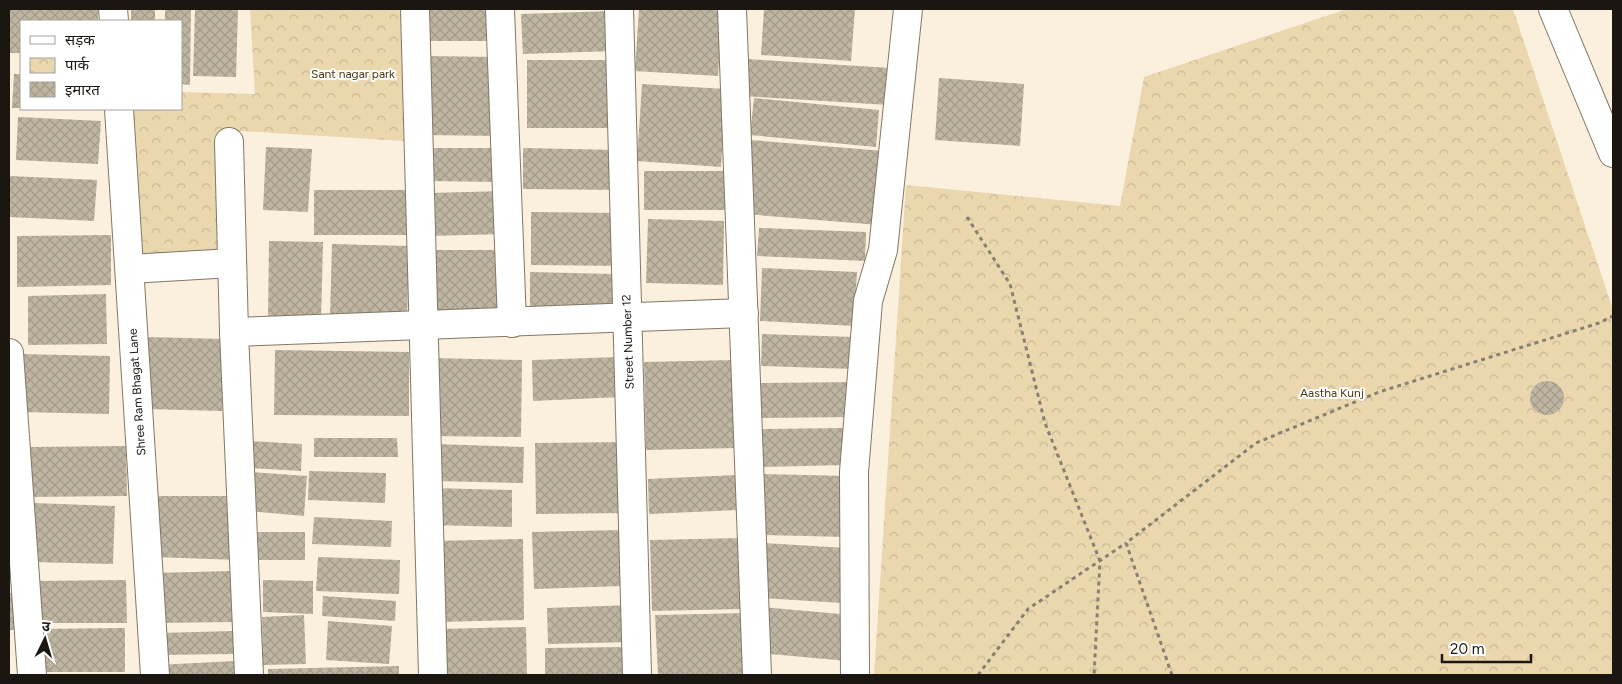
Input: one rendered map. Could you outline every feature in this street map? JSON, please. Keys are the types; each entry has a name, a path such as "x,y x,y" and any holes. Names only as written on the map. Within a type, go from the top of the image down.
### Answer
{"street":[{"path":"415,9 433,675"},
{"path":"500,9 512,323"},
{"name":"Street Number 12","path":"619,9 637,675"},
{"path":"732,9 757,675"},
{"path":"855,675 854,472 867,311 883,250 908,9"},
{"path":"1553,9 1613,153"},
{"name":"Shree Ram Bhagat Lane","path":"119,110 155,675"},
{"path":"229,142 234,332 249,675"},
{"path":"130,269 232,263"},
{"path":"234,332 627,319 744,313"},
{"path":"9,353 32,675"}],"path":[{"path":"967,217 1010,284 1045,423 1100,561 1094,675"},
{"path":"978,675 1028,609 1126,543 1256,444 1378,392 1599,323 1613,316"},
{"path":"1126,543 1172,675"}],"green space":[{"name":"Sant nagar park","path":"250,9 415,9 419,142 225,130 222,263 130,269 119,110 182,110 182,92 255,94"},
{"name":"Aastha Kunj","path":"1347,9 1513,9 1613,310 1613,675 874,675 906,185 1120,206 1144,77"}],"building":[{"path":"10,9 98,9 98,20 20,20 20,53 9,53"},
{"path":"131,9 155,9 155,20 131,20"},
{"path":"165,9 191,9 190,85 182,84 182,20 165,20"},
{"path":"195,9 238,9 236,77 193,76"},
{"path":"419,9 488,9 488,41 419,41"},
{"path":"639,9 722,9 718,76 635,71"},
{"path":"764,9 855,9 851,61 761,55"},
{"path":"612,11 614,51 523,54 521,14"},
{"path":"421,56 501,57 500,136 420,135"},
{"path":"746,59 891,68 889,105 743,96"},
{"path":"527,60 608,60 608,128 527,128"},
{"path":"14,74 20,74 20,108 12,108"},
{"path":"939,78 1024,84 1020,146 935,140"},
{"path":"642,84 726,89 721,167 637,161"},
{"path":"754,98 879,110 876,147 750,135"},
{"path":"18,117 101,121 98,164 16,160"},
{"path":"751,140 884,151 879,225 745,214"},
{"path":"266,147 312,149 308,212 263,210"},
{"path":"427,148 499,148 499,182 427,181"},
{"path":"523,148 620,150 619,190 523,189"},
{"path":"644,171 725,171 725,210 644,210"},
{"path":"9,176 97,180 94,221 9,217"},
{"path":"314,190 410,190 410,235 314,235"},
{"path":"504,191 505,234 431,236 430,193"},
{"path":"531,212 625,213 624,266 531,265"},
{"path":"648,219 724,221 723,285 646,283"},
{"path":"759,228 866,232 865,261 757,256"},
{"path":"111,235 111,285 17,287 17,236"},
{"path":"269,241 323,242 321,322 268,321"},
{"path":"332,244 409,246 407,320 330,318"},
{"path":"428,250 506,250 506,319 428,320"},
{"path":"762,268 857,272 854,326 760,321"},
{"path":"530,272 613,274 612,313 530,312"},
{"path":"106,294 107,344 28,345 28,296"},
{"path":"762,334 854,337 853,369 761,366"},
{"path":"147,337 224,339 222,411 145,409"},
{"path":"275,350 409,352 409,416 274,415"},
{"path":"22,354 110,356 109,414 21,412"},
{"path":"619,357 621,397 533,401 532,360"},
{"path":"431,358 522,360 521,437 430,436"},
{"path":"736,360 737,448 646,450 644,362"},
{"path":"1547,381 1559,386 1564,398 1559,410 1547,415 1535,410 1530,398 1535,386"},
{"path":"856,382 857,417 754,418 754,383"},
{"path":"847,428 848,465 757,467 756,429"},
{"path":"314,438 397,438 398,457 314,457"},
{"path":"251,441 302,444 301,471 249,468"},
{"path":"626,442 628,513 536,514 535,443"},
{"path":"436,444 524,447 523,483 435,481"},
{"path":"126,446 127,496 28,497 27,447"},
{"path":"309,471 386,473 385,503 308,500"},
{"path":"252,472 307,476 304,516 249,511"},
{"path":"759,474 849,476 848,537 757,535"},
{"path":"736,475 738,510 649,514 648,479"},
{"path":"432,488 512,490 512,527 431,525"},
{"path":"154,496 238,496 238,560 154,557"},
{"path":"33,503 115,506 113,564 31,562"},
{"path":"314,517 392,521 391,547 312,544"},
{"path":"621,530 623,586 534,589 532,532"},
{"path":"254,532 305,532 305,560 254,560"},
{"path":"741,538 744,609 652,611 650,540"},
{"path":"523,539 524,620 437,622 434,541"},
{"path":"764,543 846,548 842,603 761,598"},
{"path":"318,557 400,560 399,594 316,591"},
{"path":"231,571 232,622 158,623 155,573"},
{"path":"126,580 127,623 31,623 31,581"},
{"path":"263,580 313,581 313,614 263,612"},
{"path":"9,593 16,593 15,630 9,630"},
{"path":"323,596 396,601 395,621 322,616"},
{"path":"632,605 633,642 548,644 547,608"},
{"path":"762,607 851,615 847,661 758,653"},
{"path":"749,613 751,675 658,675 655,615"},
{"path":"304,615 306,664 263,665 262,617"},
{"path":"328,621 392,626 389,664 326,660"},
{"path":"526,627 527,675 439,675 439,629"},
{"path":"125,628 125,672 34,672 34,629"},
{"path":"233,631 233,654 159,655 159,633"},
{"path":"627,647 628,675 545,675 545,648"},
{"path":"235,661 236,675 157,675 157,665"},
{"path":"399,666 399,675 268,675 268,669"}]}
